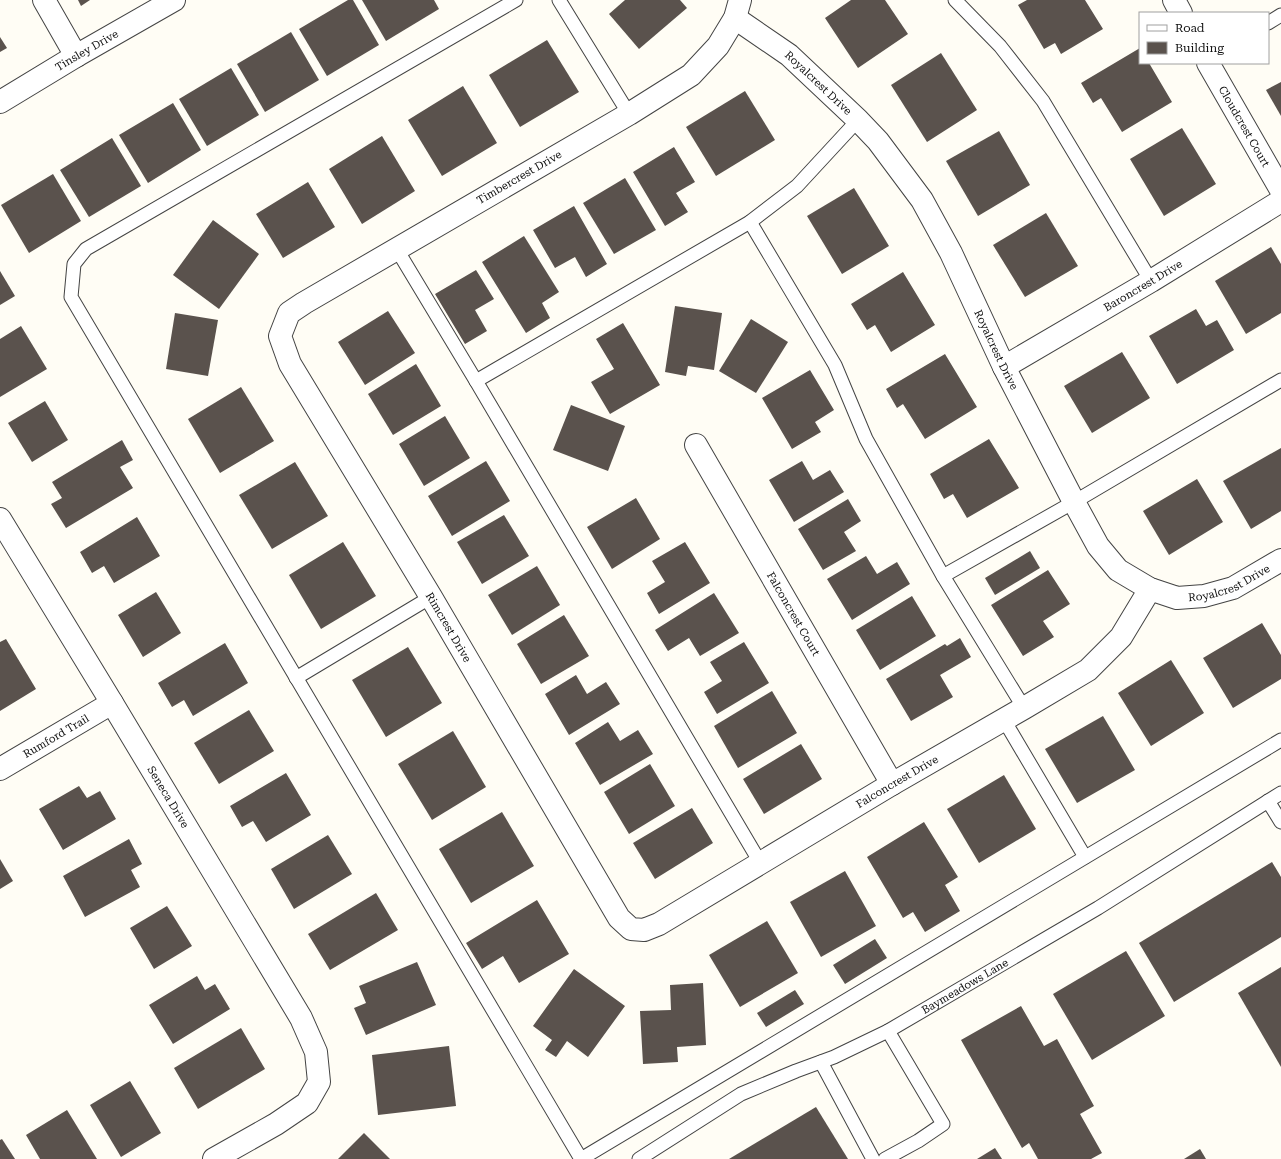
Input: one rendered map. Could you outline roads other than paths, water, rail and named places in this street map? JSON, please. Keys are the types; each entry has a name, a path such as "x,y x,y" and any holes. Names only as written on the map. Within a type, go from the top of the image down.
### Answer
{"street":[{"path":"44,0 76,56"},
{"name":"Tinsley Drive","path":"0,102 76,56 174,0"},
{"path":"1174,0 1180,12"},
{"name":"Timbercrest Drive","path":"280,336 290,313 304,303 396,248 629,114 691,75 718,46 738,9"},
{"name":"Royalcrest Drive","path":"738,9 789,54 858,120 878,141 922,200 951,253 1004,367 1074,502 1098,546 1118,570 1150,589 1177,598 1204,596 1233,588 1281,560"},
{"name":"Cloudcrest Court","path":"1209,64 1281,190"},
{"name":"Baroncrest Drive","path":"1004,367 1152,281 1281,201"},
{"name":"Rimcrest Drive","path":"280,336 290,364 431,597 619,918"},
{"name":"Falconcrest Court","path":"696,445 892,784"},
{"name":"Seneca Drive","path":"0,519 301,1018 316,1052 319,1082 307,1103 276,1124 214,1159"},
{"name":"Falconcrest Drive","path":"619,918 630,929 644,930 659,924 892,784 1088,670 1120,637 1150,589"},
{"name":"Rumford Trail","path":"0,769 112,703"}],"lane":[{"path":"516,0 86,249 74,264 71,297 581,1159 1281,740"},
{"path":"559,0 629,114"},
{"path":"955,0 1000,46 1043,101 1152,281"},
{"path":"1269,22 1281,15"},
{"path":"476,381 750,222 797,186 858,120"},
{"path":"750,222 834,365 866,439 943,576 1024,708"},
{"path":"396,248 761,864"},
{"path":"943,576 1074,502 1281,380"},
{"path":"296,678 431,597"},
{"path":"1004,720 1085,857"},
{"name":"Baymeadows Lane","path":"639,1159 741,1094 834,1057 888,1031 1098,908 1281,793"},
{"path":"1268,801 1281,822"},
{"path":"885,1159 918,1141 944,1124 888,1031"},
{"path":"821,1062 874,1159"}]}
